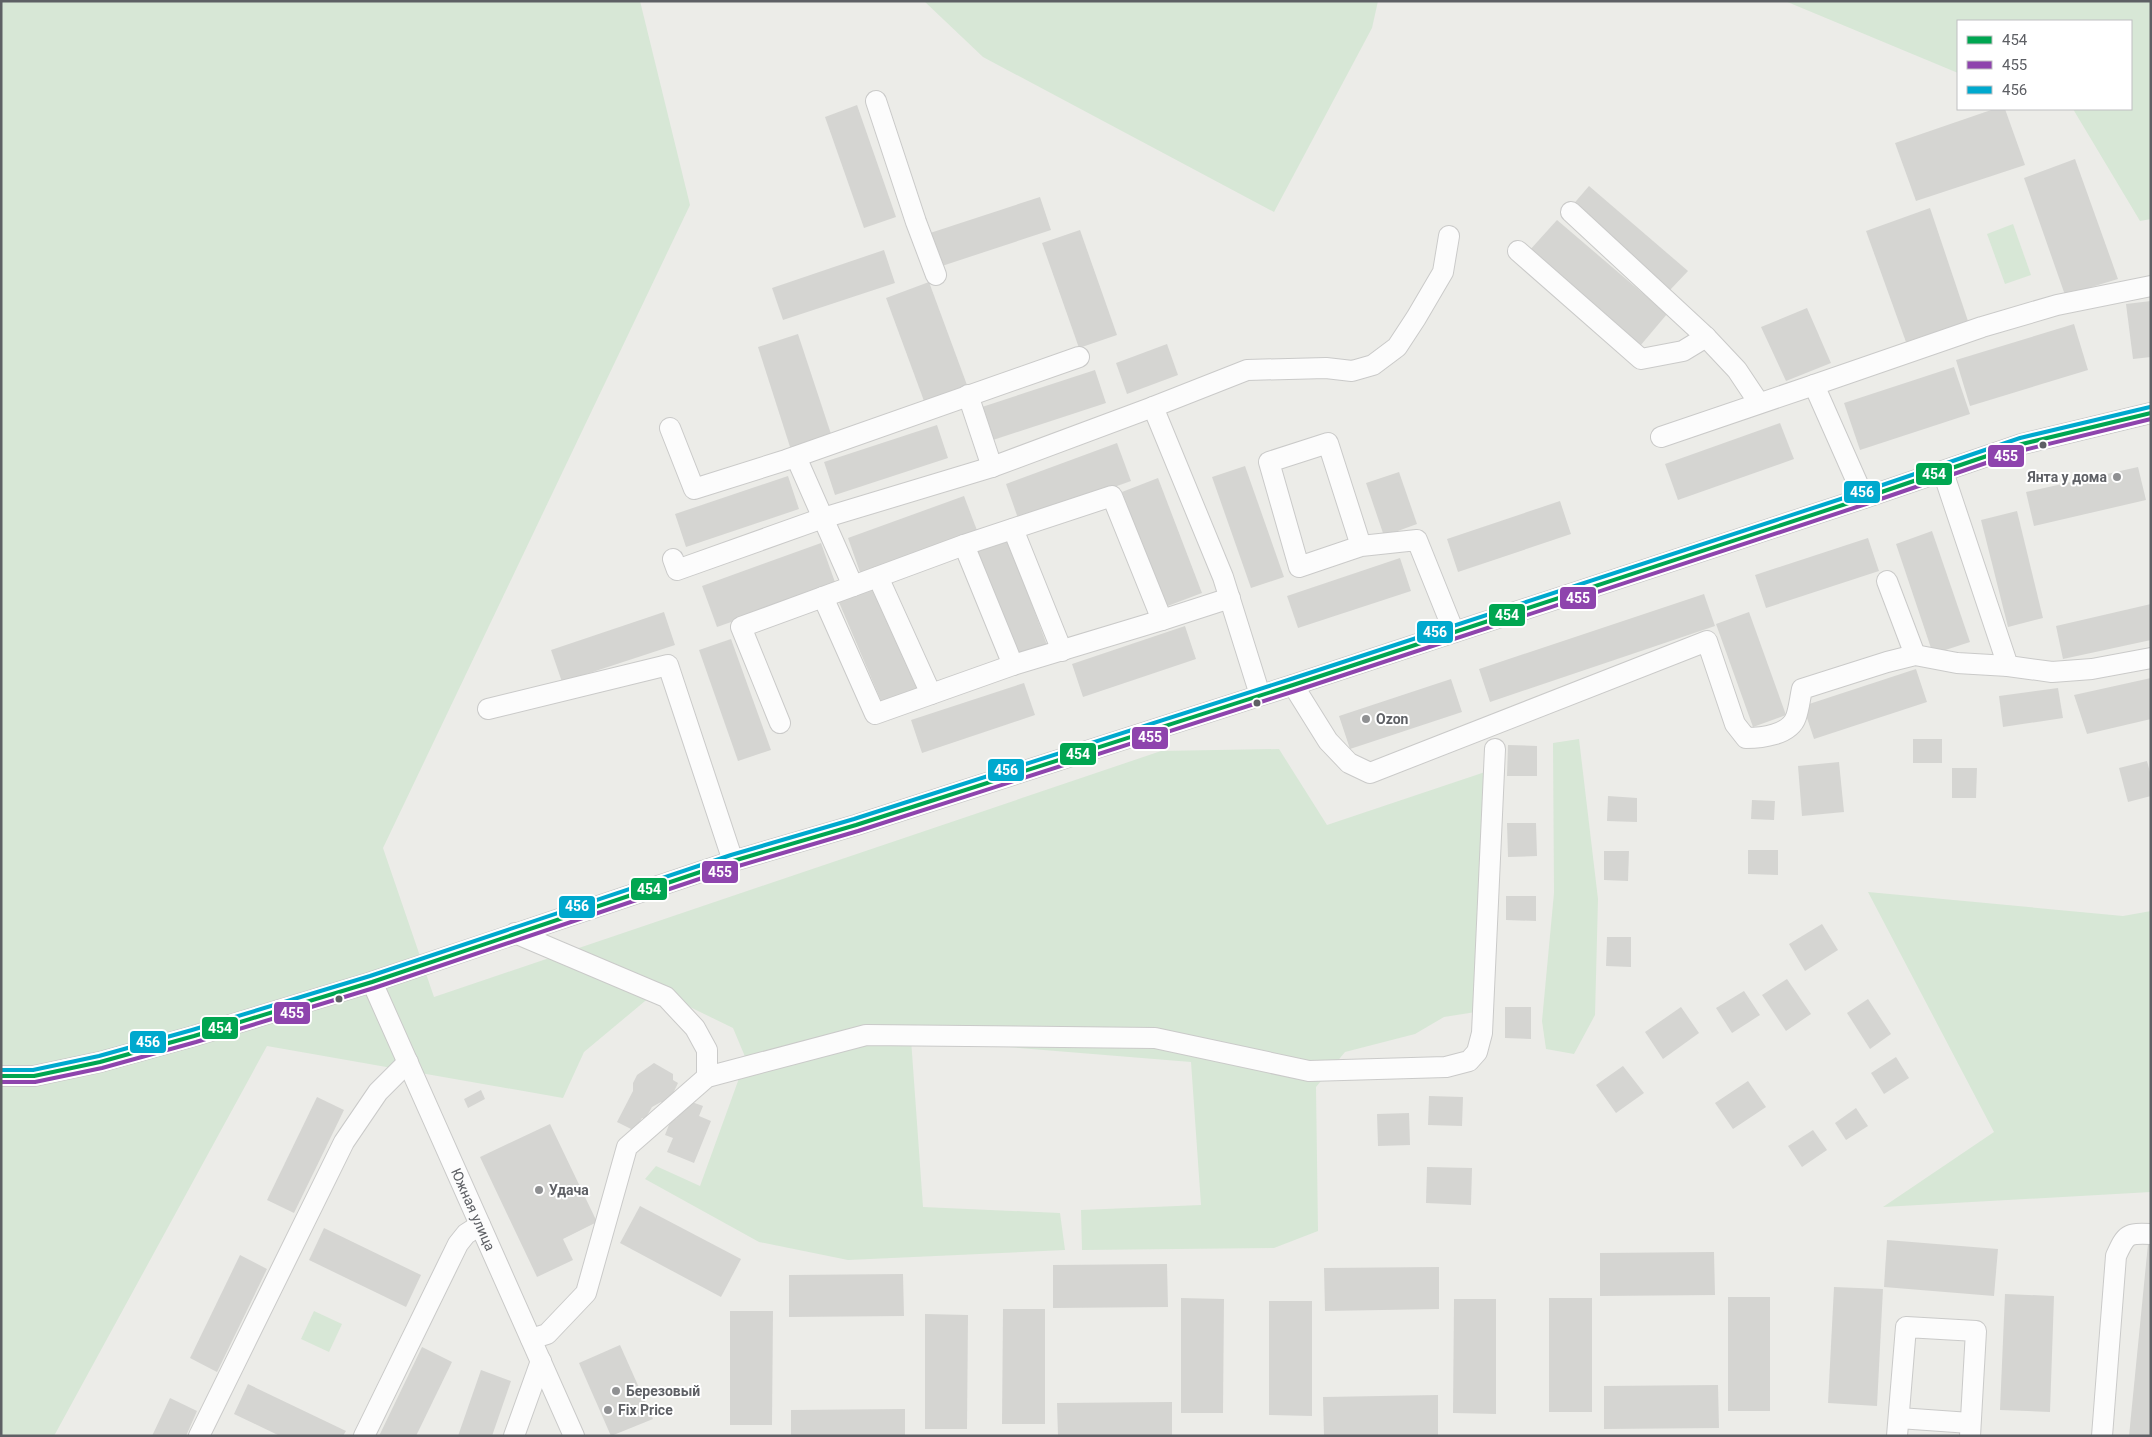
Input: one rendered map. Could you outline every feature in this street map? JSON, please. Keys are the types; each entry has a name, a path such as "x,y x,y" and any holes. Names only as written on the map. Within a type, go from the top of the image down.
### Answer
{"street":[{"path":"876,101 916,222 936,275"},
{"path":"1570,212 1706,337 1737,370 1759,403"},
{"path":"673,559 676,570 823,518 992,467 1247,370 1326,368 1352,371 1373,365 1396,347 1416,318 1443,272 1449,236"},
{"path":"1518,250 1641,359 1683,351 1706,337"},
{"path":"1661,437 1982,327 2057,305 2151,286"},
{"path":"670,428 694,489 796,457 1079,357"},
{"path":"1814,385 1864,498"},
{"path":"968,395 992,467"},
{"path":"1152,407 1230,598 1260,695"},
{"path":"1,1076 34,1076 100,1062 194,1036 372,982 733,861 856,825 1294,685 1943,472 2022,444 2151,414"},
{"path":"1361,546 1328,443 1269,462 1300,567 1361,546 1417,540 1454,632"},
{"path":"796,457 853,586"},
{"path":"1943,472 2008,666"},
{"path":"780,723 741,627 964,545 1112,496 1162,620"},
{"path":"1013,529 1062,650"},
{"path":"964,545 1013,665"},
{"path":"878,577 932,694"},
{"path":"1887,581 1915,655"},
{"path":"823,597 875,714 1013,665 1230,598"},
{"path":"1294,685 1328,741 1349,763 1370,773 1706,641 1735,724 1746,738 1759,738 1782,732 1796,720 1802,689 1915,655 1957,663 2008,666 2052,672 2092,669 2151,658"},
{"path":"488,708 668,665 733,861"},
{"path":"531,1339 547,1334 586,1293 627,1147 707,1076 866,1035 1155,1038 1309,1071 1446,1067 1469,1061 1477,1052 1482,1033 1495,749"},
{"path":"516,934 666,997 695,1028 707,1050 707,1076"},
{"name":"Южная улица","path":"372,982 574,1436"},
{"path":"199,1436 344,1142 378,1092 408,1062"},
{"path":"364,1436 458,1244 466,1234 480,1225"},
{"path":"2102,1436 2116,1256 2123,1239 2131,1233 2151,1234"},
{"path":"1906,1327 1976,1331 1970,1430 1898,1427 1906,1327"},
{"path":"514,1436 541,1361"}],"green space":[{"path":"1,1 640,1 690,205 383,848 434,997 1161,751 1279,749 1327,825 1491,770 1482,1011 1444,1017 1415,1034 1345,1052 1316,1087 1318,1231 1274,1248 1082,1250 1081,1210 1201,1205 1191,1062 911,1039 923,1207 1060,1213 1065,1250 848,1260 759,1242 645,1179 656,1166 700,1186 746,1059 733,1028 657,991 584,1052 563,1098 267,1046 54,1436 1,1436"},
{"path":"924,1 1378,1 1372,28 1274,212 983,57"},
{"path":"1785,1 2151,1 2151,219 2140,221 2074,110 2132,110 2132,20 1957,20 1957,73"},
{"path":"2013,224 2031,275 2005,284 1987,234"},
{"path":"1579,739 1598,899 1595,1015 1574,1054 1546,1049 1542,1021 1554,893 1553,743"},
{"path":"1868,892 2123,916 2151,911 2151,1192 1883,1207 1994,1132"},
{"path":"314,1311 342,1324 329,1352 301,1339"}],"building":[{"path":"857,105 896,217 864,228 825,117"},
{"path":"1991,110 2005,110 2025,165 1916,201 1895,143"},
{"path":"2075,159 2118,279 2065,295 2024,178"},
{"path":"1589,186 1688,271 1670,290 1571,207"},
{"path":"1040,197 1051,230 939,267 927,234"},
{"path":"1930,208 1968,321 1906,342 1866,231"},
{"path":"1557,220 1667,314 1640,346 1529,251"},
{"path":"1080,230 1117,335 1079,348 1042,243"},
{"path":"884,250 895,283 783,320 772,288"},
{"path":"929,282 967,385 924,401 886,298"},
{"path":"2151,301 2151,357 2133,359 2126,304"},
{"path":"1807,308 1831,363 1786,381 1761,327"},
{"path":"2074,324 2088,370 1970,406 1956,360"},
{"path":"798,334 832,437 791,450 758,347"},
{"path":"1167,344 1178,375 1127,394 1116,363"},
{"path":"1954,367 1970,414 1860,450 1844,403"},
{"path":"1095,370 1106,403 993,440 982,407"},
{"path":"1780,423 1794,459 1678,500 1665,464"},
{"path":"937,425 948,458 835,495 824,462"},
{"path":"1117,443 1131,481 1019,521 1006,484"},
{"path":"1245,466 1284,577 1251,588 1212,477"},
{"path":"2138,467 2146,500 2034,526 2026,492"},
{"path":"1399,472 1417,524 1384,536 1366,483"},
{"path":"788,476 799,509 686,547 675,514"},
{"path":"1158,478 1202,593 1165,607 1122,492"},
{"path":"964,496 978,533 861,575 848,538"},
{"path":"1560,501 1571,534 1458,572 1447,539"},
{"path":"2017,511 2043,618 2008,627 1981,520"},
{"path":"1932,531 1970,642 1933,654 1896,544"},
{"path":"1007,537 1047,645 1017,656 976,548"},
{"path":"1868,538 1879,571 1766,608 1755,575"},
{"path":"821,543 836,585 717,627 702,586"},
{"path":"1400,558 1411,591 1298,628 1287,596"},
{"path":"875,585 918,688 882,703 838,600"},
{"path":"1704,594 1715,626 1490,702 1479,669"},
{"path":"2151,604 2151,640 2063,659 2056,626"},
{"path":"664,612 675,645 562,682 551,650"},
{"path":"1749,612 1786,715 1753,727 1716,624"},
{"path":"1185,626 1196,659 1083,697 1072,664"},
{"path":"731,639 771,750 738,761 699,650"},
{"path":"1916,669 1927,702 1814,739 1803,706"},
{"path":"2151,678 2151,719 2087,734 2074,695"},
{"path":"1451,679 1462,712 1350,749 1339,716"},
{"path":"1024,683 1035,715 922,753 911,720"},
{"path":"2058,688 2063,718 2003,727 1999,696"},
{"path":"1913,739 1942,739 1942,763 1913,763"},
{"path":"1508,745 1537,746 1537,776 1507,776"},
{"path":"2147,761 2151,776 2151,796 2128,802 2119,768"},
{"path":"1839,762 1844,812 1802,816 1798,766"},
{"path":"1952,768 1977,768 1976,798 1952,798"},
{"path":"1608,796 1637,798 1637,822 1607,821"},
{"path":"1752,800 1775,801 1774,820 1751,819"},
{"path":"1507,823 1536,823 1537,856 1508,857"},
{"path":"1748,850 1778,850 1778,875 1748,874"},
{"path":"1604,851 1629,851 1628,881 1604,880"},
{"path":"1506,896 1536,896 1536,921 1506,920"},
{"path":"1822,924 1838,950 1805,971 1789,944"},
{"path":"1607,937 1631,937 1631,967 1606,966"},
{"path":"1787,979 1811,1014 1786,1031 1762,995"},
{"path":"1744,991 1760,1015 1732,1033 1716,1008"},
{"path":"1868,999 1891,1034 1870,1049 1847,1013"},
{"path":"1505,1007 1531,1007 1531,1039 1505,1038"},
{"path":"1681,1007 1699,1033 1663,1059 1645,1032"},
{"path":"1896,1057 1909,1078 1884,1094 1871,1073"},
{"path":"654,1063 673,1074 673,1080 678,1083 667,1106 661,1102 652,1107 645,1119 642,1118 635,1131 617,1122 633,1091 633,1083 637,1075"},
{"path":"1623,1066 1644,1093 1616,1113 1596,1085"},
{"path":"1748,1081 1766,1107 1733,1129 1715,1103"},
{"path":"481,1090 485,1099 468,1108 464,1099"},
{"path":"1429,1096 1463,1097 1462,1126 1428,1125"},
{"path":"317,1097 344,1110 294,1213 267,1200"},
{"path":"689,1101 703,1106 699,1116 711,1121 694,1163 667,1152 673,1138 665,1135 672,1117 676,1119 682,1106"},
{"path":"1856,1108 1868,1126 1846,1140 1835,1123"},
{"path":"1409,1113 1410,1145 1378,1146 1377,1114"},
{"name":"Удача","path":"550,1124 597,1222 563,1239 573,1260 537,1277 480,1157"},
{"path":"1813,1130 1827,1150 1802,1167 1788,1146"},
{"path":"1427,1167 1472,1168 1471,1205 1426,1203"},
{"path":"640,1206 741,1259 721,1297 620,1243"},
{"path":"324,1228 421,1275 406,1307 309,1260"},
{"path":"1887,1240 1998,1249 1994,1296 1884,1287"},
{"path":"2148,1244 2151,1245 2151,1436 2129,1436"},
{"path":"1714,1252 1715,1295 1600,1296 1600,1253"},
{"path":"240,1255 267,1269 217,1372 190,1358"},
{"path":"1167,1264 1168,1307 1053,1308 1053,1265"},
{"path":"1439,1267 1439,1309 1325,1311 1324,1268"},
{"path":"903,1274 904,1316 789,1317 789,1275"},
{"path":"1834,1287 1883,1289 1877,1406 1828,1403"},
{"path":"2005,1294 2054,1296 2050,1412 2000,1410"},
{"path":"1728,1297 1770,1297 1770,1411 1728,1411"},
{"path":"1181,1298 1224,1299 1223,1413 1181,1413"},
{"path":"1549,1298 1592,1298 1592,1412 1549,1412"},
{"path":"1454,1299 1496,1299 1496,1414 1453,1413"},
{"path":"1269,1301 1312,1301 1312,1416 1269,1415"},
{"path":"1003,1309 1045,1309 1045,1424 1002,1424"},
{"path":"730,1311 773,1311 772,1425 730,1425"},
{"path":"925,1314 968,1315 967,1429 925,1429"},
{"name":"Березовый","path":"620,1345 653,1419 611,1436 579,1363"},
{"path":"422,1347 452,1362 416,1436 379,1436"},
{"path":"481,1370 511,1381 492,1436 458,1436"},
{"path":"248,1384 346,1431 343,1436 280,1436 234,1414"},
{"path":"1718,1385 1719,1428 1604,1429 1604,1386"},
{"path":"1438,1395 1438,1436 1324,1436 1323,1397"},
{"path":"170,1398 197,1411 186,1436 152,1436"},
{"path":"1172,1402 1172,1436 1058,1436 1057,1403"},
{"path":"905,1409 905,1436 791,1436 791,1410"}],"transit line":[{"name":"456","path":"1,1070 33,1070 99,1056 370,976 731,855 854,819 1291,679 1862,492 2020,438 2150,407"},
{"name":"454","path":"1,1076 34,1076 100,1062 194,1036 372,982 733,861 856,825 1293,685 1864,498 2022,444 2151,413"},
{"name":"455","path":"1,1082 35,1082 102,1068 196,1042 374,988 735,867 858,831 1295,691 1866,504 2024,450 2151,419"}],"place":[{"name":"Янта у дома","path":"2117,477"},
{"name":"Ozon","path":"1366,719"},
{"name":"Удача","path":"539,1190"},
{"name":"Березовый","path":"616,1391"},
{"name":"Fix Price","path":"608,1410"}]}
